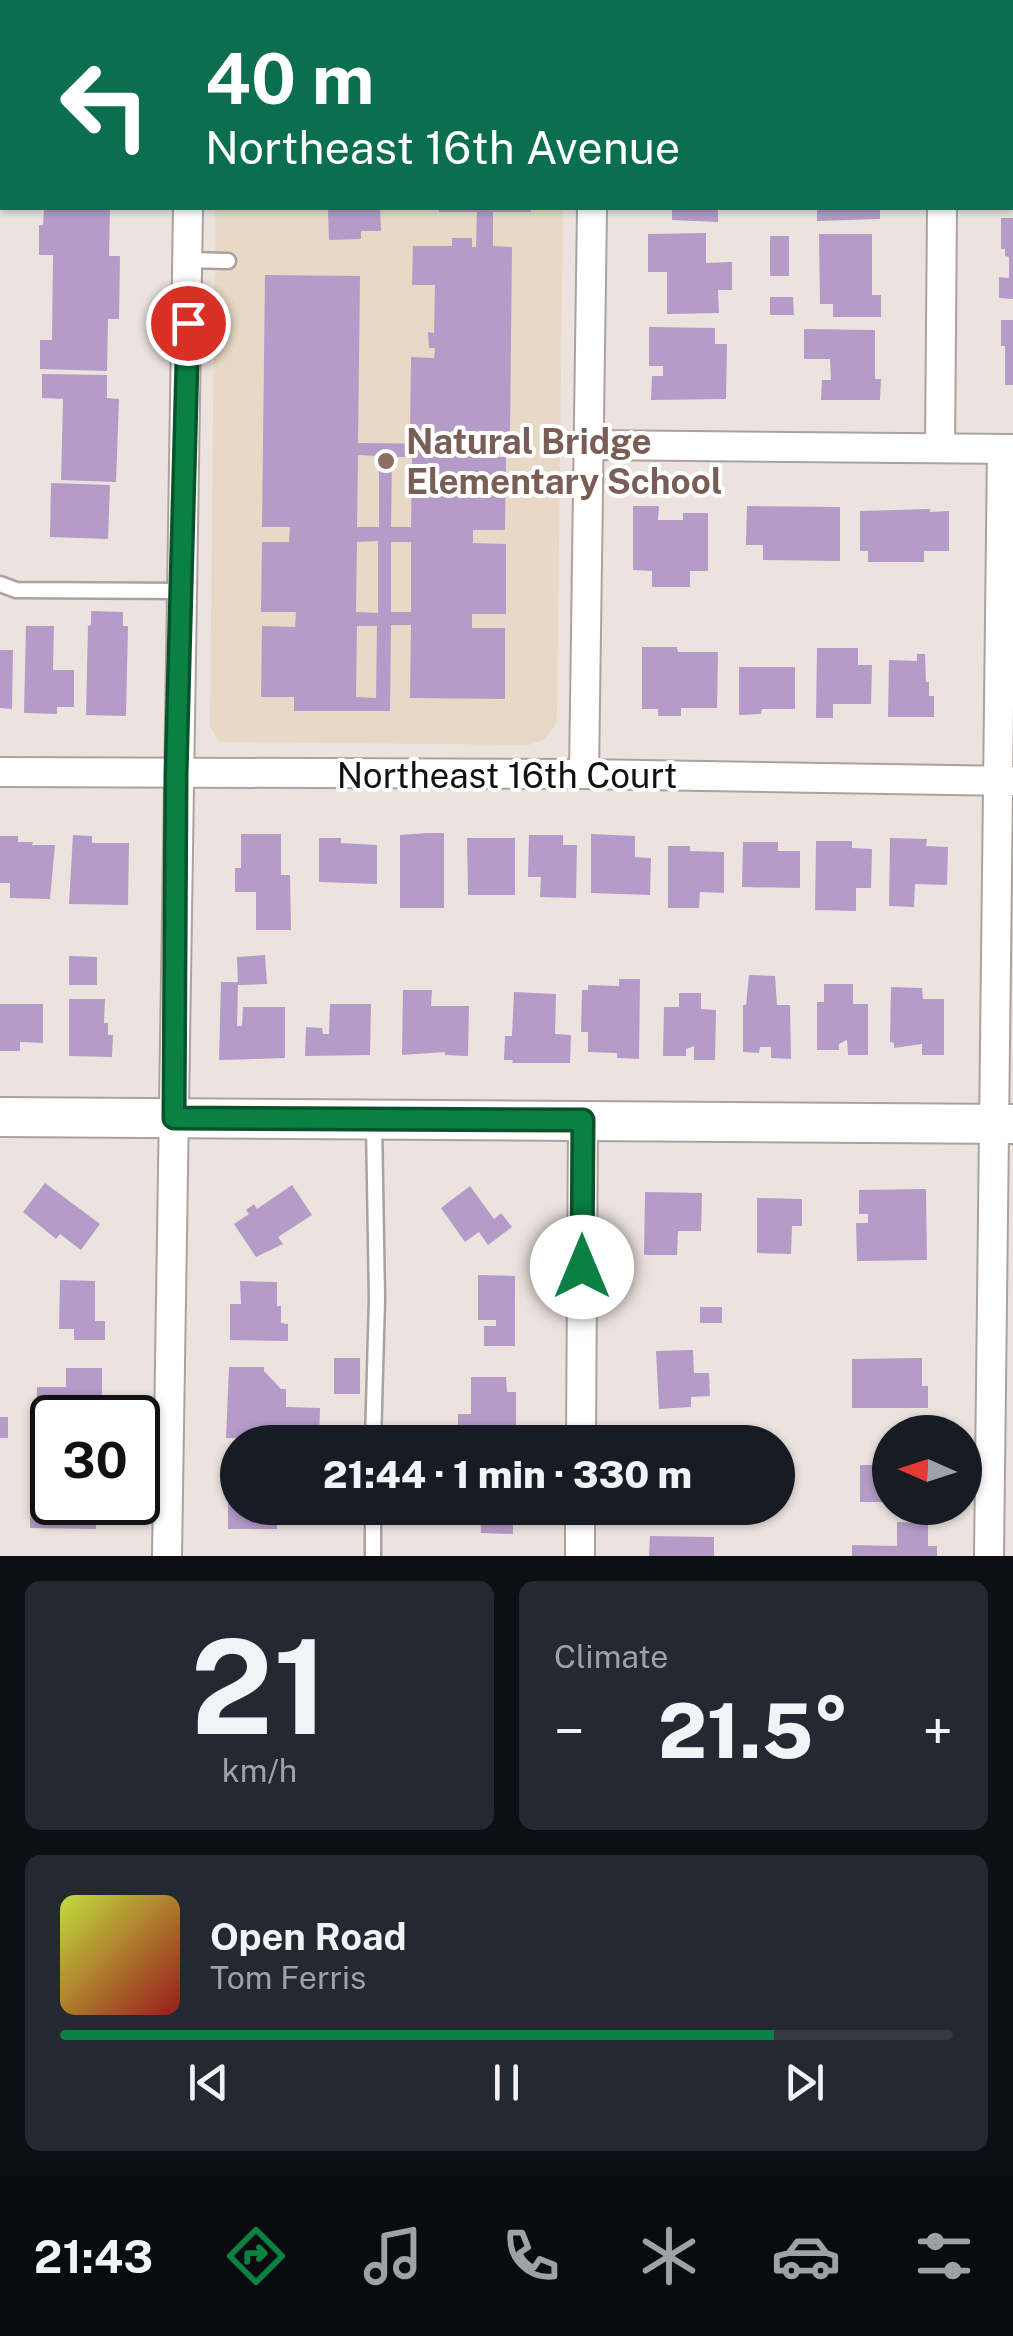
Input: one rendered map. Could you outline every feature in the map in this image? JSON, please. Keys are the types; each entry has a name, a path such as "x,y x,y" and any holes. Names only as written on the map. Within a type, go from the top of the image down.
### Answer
{"street":[{"path":"167,1556 176,774 188,210"},
{"path":"584,774 592,210"},
{"path":"940,448 942,210"},
{"path":"590,445 1007,449 1003,1124 989,1556"},
{"name":"Northeast 16th Court","path":"0,772 584,774 1005,781"},
{"path":"0,1118 1003,1124"},
{"path":"580,1425 583,1120"},
{"path":"580,1525 580,1556"}],"lane":[{"path":"188,260 228,261"},
{"path":"0,584 16,590 182,591"},
{"path":"373,1425 377,1299 374,1120"},
{"path":"373,1525 374,1556"}],"shaded area":[{"name":"Natural Bridge Elementary School","path":"215,210 563,210 556,724 545,739 529,745 220,742 210,727"}],"building":[{"path":"44,210 110,210 109,256 120,256 119,319 108,319 107,371 40,369 40,340 52,340 53,255 39,255 39,225 43,225"},
{"path":"328,210 380,210 381,231 361,231 361,239 329,240"},
{"path":"439,210 531,210 493,212 493,246 512,247 510,434 474,434 474,457 506,457 505,530 473,530 473,543 506,544 506,614 472,614 472,628 505,628 505,699 410,698 411,625 391,625 390,711 294,711 294,697 261,697 262,626 295,627 296,612 261,612 262,542 289,542 290,527 262,527 265,275 360,276 358,443 450,444 450,435 410,435 411,357 434,358 435,348 429,348 428,332 434,333 435,285 412,285 413,246 452,246 452,238 472,238 472,247 476,247 477,212","holes":["358,455 379,456 379,527 357,527","392,457 412,457 411,527 391,527","378,541 378,613 356,612 357,542","391,542 411,542 411,612 391,612","357,626 377,626 376,698 356,697"]},
{"path":"672,210 718,210 718,222 672,220"},
{"path":"817,210 880,210 880,219 817,221"},
{"path":"1001,218 1013,218 1013,299 999,298 999,277 1009,278 1009,257 1001,249"},
{"path":"706,233 706,263 732,262 732,290 718,290 719,313 667,314 667,272 648,272 648,234"},
{"path":"819,234 872,234 872,295 881,295 881,317 833,317 833,304 820,304"},
{"path":"770,236 789,236 789,276 770,276"},
{"path":"770,297 793,297 794,315 770,315"},
{"path":"1001,320 1013,320 1013,385 1005,385"},
{"path":"649,327 715,328 715,344 727,344 726,399 651,400 652,376 663,376 663,366 649,366"},
{"path":"804,329 875,330 875,379 881,379 880,400 821,400 822,380 831,380 830,359 804,359"},
{"path":"42,374 107,375 107,398 119,399 116,482 61,480 63,399 42,398"},
{"path":"51,483 110,485 108,539 50,537"},
{"path":"633,506 659,506 658,520 683,520 683,513 708,513 708,571 690,571 690,587 652,587 652,571 633,570"},
{"path":"747,506 840,507 840,561 763,560 763,545 746,545"},
{"path":"860,511 949,511 949,551 924,551 924,562 868,562 868,551 860,551"},
{"path":"91,611 123,612 123,626 128,626 126,716 86,715"},
{"path":"26,626 54,626 53,670 74,670 74,707 57,707 57,714 24,713"},
{"path":"642,647 718,652 717,708 681,708 681,716 658,716 658,709 642,709"},
{"path":"817,648 858,648 858,665 872,665 871,704 833,704 833,718 816,718"},
{"path":"0,650 13,650 12,709 0,708"},
{"path":"917,654 925,654 934,717 888,717 889,660 917,661"},
{"path":"739,667 795,667 795,709 762,709 761,714 739,715"},
{"path":"444,833 444,908 400,908 400,835"},
{"path":"241,834 281,834 281,875 290,875 291,930 256,930 256,892 235,892 235,868 241,868"},
{"path":"591,834 635,836 635,857 651,858 650,895 591,893"},
{"path":"73,835 92,836 92,843 129,843 128,905 69,904"},
{"path":"529,835 563,835 563,845 577,845 576,898 540,897 541,877 528,877"},
{"path":"0,836 18,836 18,842 33,842 32,845 55,845 50,899 10,898 10,883 0,883"},
{"path":"319,838 377,845 377,884 319,882"},
{"path":"467,838 515,838 515,895 468,895"},
{"path":"890,838 927,839 926,846 948,847 947,885 915,884 914,907 889,906"},
{"path":"816,841 852,841 852,848 872,849 871,888 856,888 856,911 815,910"},
{"path":"743,842 778,842 778,851 800,851 800,888 742,887"},
{"path":"668,846 724,852 724,893 700,892 699,908 668,908"},
{"path":"265,955 267,984 238,985 237,957"},
{"path":"69,956 97,957 97,985 69,985"},
{"path":"749,975 775,976 777,1005 790,1005 791,1059 771,1058 771,1047 760,1047 759,1053 743,1052 743,1005"},
{"path":"619,979 640,979 639,1059 588,1052 588,1032 581,1032 582,990 588,990 588,985 619,986"},
{"path":"221,982 238,982 237,1026 242,1026 243,1007 285,1007 285,1058 219,1060"},
{"path":"824,984 853,984 853,1004 868,1004 868,1055 848,1055 847,1040 839,1044 839,1050 817,1050 817,1002 824,1002"},
{"path":"891,987 922,988 923,999 944,999 944,1055 922,1055 922,1044 894,1048 890,1042"},
{"path":"403,990 432,990 431,1006 469,1006 468,1056 445,1052 402,1055"},
{"path":"514,992 556,994 555,1034 571,1035 570,1063 504,1060 505,1036 512,1036"},
{"path":"679,993 701,993 701,1009 716,1010 715,1060 694,1060 694,1046 686,1049 686,1056 663,1056 664,1007 679,1007"},
{"path":"69,999 105,999 104,1023 108,1023 108,1035 113,1035 112,1057 69,1056"},
{"path":"0,1004 43,1004 43,1043 20,1042 20,1051 0,1051"},
{"path":"330,1004 371,1004 370,1055 305,1056 306,1027 322,1028 323,1034 329,1034"},
{"path":"45,1183 100,1224 81,1250 60,1234 56,1239 23,1212"},
{"path":"292,1185 312,1215 278,1237 283,1244 256,1257 234,1224 249,1214 246,1210 254,1204 257,1209"},
{"path":"470,1186 494,1219 501,1213 512,1227 488,1245 479,1232 465,1242 441,1208"},
{"path":"926,1189 927,1260 857,1261 856,1223 868,1223 868,1214 859,1214 859,1190"},
{"path":"645,1192 702,1193 701,1231 678,1231 677,1255 644,1255"},
{"path":"757,1198 802,1199 802,1226 792,1226 791,1254 757,1253"},
{"path":"478,1275 515,1276 515,1346 484,1346 484,1326 496,1326 496,1320 478,1320"},
{"path":"60,1280 95,1281 95,1321 105,1321 105,1340 74,1340 74,1329 59,1329"},
{"path":"240,1281 277,1282 277,1306 281,1306 281,1323 288,1324 288,1341 230,1340 230,1304 241,1304"},
{"path":"700,1307 722,1307 722,1323 700,1323"},
{"path":"693,1350 694,1373 709,1373 710,1396 691,1397 691,1407 659,1409 656,1351"},
{"path":"334,1358 360,1358 360,1394 334,1394"},
{"path":"922,1358 922,1386 928,1386 928,1408 852,1408 852,1359"},
{"path":"229,1367 264,1367 281,1389 286,1389 286,1407 320,1408 319,1425 227,1425"},
{"path":"66,1368 102,1368 102,1395 37,1395 37,1387 66,1387"},
{"path":"471,1377 506,1377 507,1392 516,1392 516,1425 458,1425 458,1414 471,1414"},
{"path":"0,1417 8,1417 8,1438 0,1438"},
{"path":"860,1465 872,1465 872,1502 860,1502"},
{"path":"30,1525 96,1525 96,1529"},
{"path":"228,1525 277,1525 277,1529 228,1529"},
{"path":"481,1525 513,1525 513,1534 481,1533"},
{"path":"897,1525 928,1525 928,1546 937,1546 937,1556 852,1556 852,1545 897,1546"},
{"path":"650,1536 714,1537 714,1556 649,1556"}],"place":[{"name":"Natural Bridge Elementary School","path":"386,461"}],"route":[{"path":"188,323 176,774 174,1118 583,1120 582,1267"}]}
